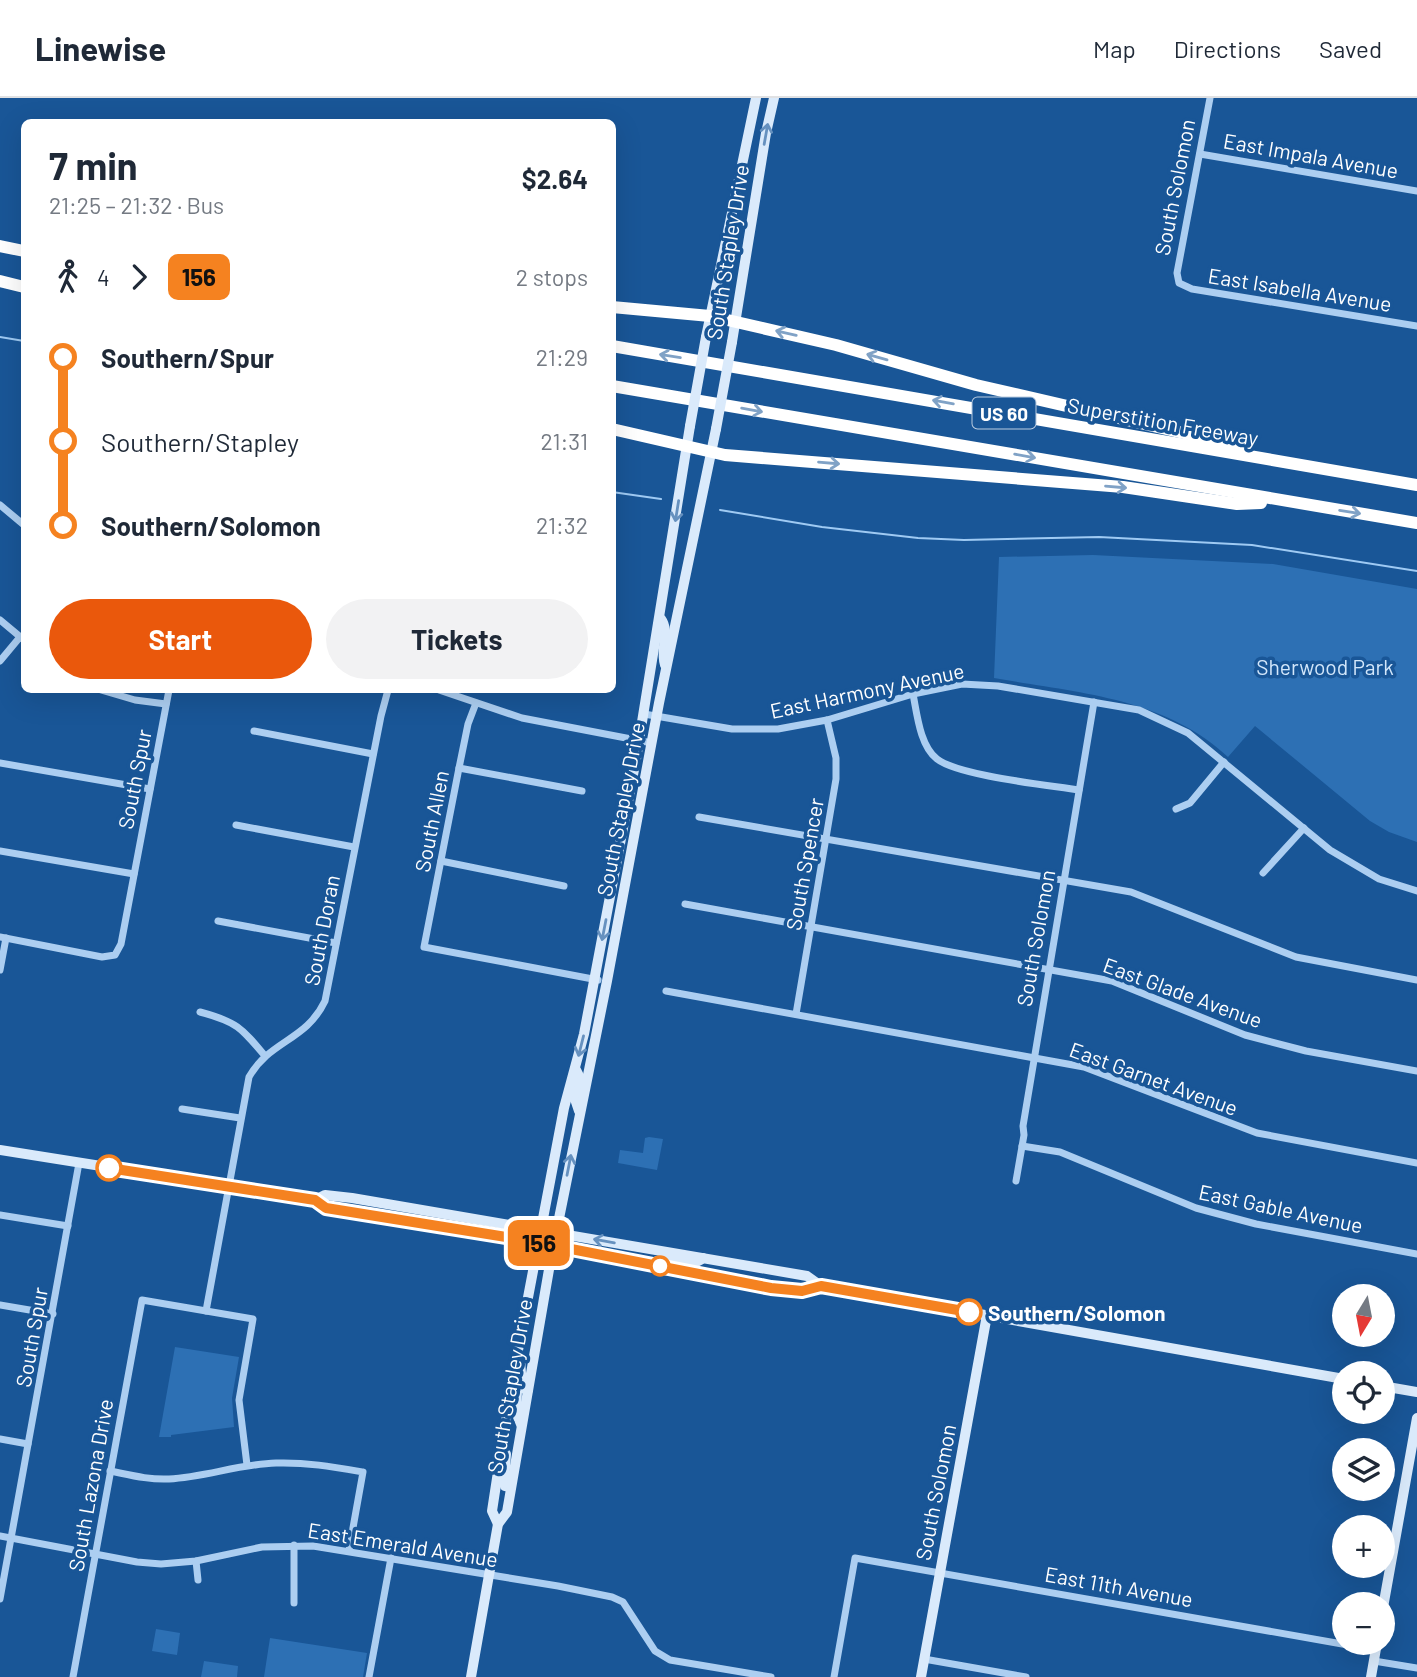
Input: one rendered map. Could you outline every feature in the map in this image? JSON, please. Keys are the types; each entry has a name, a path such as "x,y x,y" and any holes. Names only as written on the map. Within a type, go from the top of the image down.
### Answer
{"highway":[{"path":"0,246 21,250"},
{"path":"0,281 21,285"},
{"path":"616,307 710,316 836,345 976,385 1079,410 1396,482"},
{"name":"Superstition Freeway","path":"616,347 1417,485"},
{"name":"US 60","path":"616,387 1417,523"},
{"path":"616,430 712,452 1123,487 1237,504 1284,501"}],"main road":[{"name":"South Stapley Drive","path":"498,1524 492,1511 511,1387 564,1108 595,979 644,714 706,337 756,98"},
{"name":"South Stapley Drive","path":"471,1677 498,1524 507,1512 553,1247 666,669 712,452 774,98"},
{"path":"667,575 672,583 668,614 676,622"},
{"path":"660,619 665,627 662,650 666,669"},
{"path":"575,1070 579,1072 575,1100 580,1112"},
{"path":"0,1150 315,1200 326,1208 539,1243 771,1288 802,1291 821,1286 1332,1377"},
{"path":"315,1200 325,1195 541,1229 807,1276 821,1286"},
{"path":"346,1211 356,1208 389,1209 394,1205"},
{"path":"649,1264 663,1259 692,1263 703,1258"},
{"path":"701,1274 707,1266 754,1273 768,1269"},
{"name":"South Solomon","path":"920,1677 987,1315"},
{"path":"518,1352 522,1366 520,1384 528,1390"},
{"path":"511,1387 517,1391 516,1412 521,1425"},
{"path":"1395,1388 1417,1392"},
{"path":"1386,1592 1417,1418"},
{"path":"502,1444 507,1458 503,1482 505,1486 511,1487"},
{"path":"1371,1677 1375,1655"}],"street":[{"name":"South Solomon","path":"1179,283 1177,273 1210,98"},
{"name":"East Impala Avenue","path":"1200,154 1417,191"},
{"name":"East Isabella Avenue","path":"1179,283 1192,289 1417,326"},
{"path":"0,505 21,522"},
{"path":"0,620 21,637"},
{"path":"0,661 21,639"},
{"name":"East Harmony Avenue","path":"644,714 704,726 778,729 827,720 912,694 962,684 998,685 1139,710 1188,733 1330,850 1379,879 1417,891"},
{"path":"111,693 135,700 166,704"},
{"name":"South Spur","path":"3,938 103,957 115,956 121,944 168,693"},
{"name":"South Doran","path":"206,1311 249,1077 265,1056 300,1033 317,1016 327,991 387,693"},
{"path":"448,693 522,718 652,743"},
{"path":"912,694 924,741 936,759 962,770 1079,790"},
{"name":"South Solomon","path":"1016,1181 1094,702"},
{"name":"South Allen","path":"476,703 468,724 425,947 595,979"},
{"name":"South Spencer","path":"796,1014 836,779 836,758 827,720"},
{"path":"254,731 373,754"},
{"path":"1176,809 1190,803 1224,762"},
{"path":"0,763 150,789"},
{"path":"459,768 582,791"},
{"path":"699,817 1131,892 1296,957 1417,980"},
{"path":"236,825 354,847"},
{"path":"1263,873 1304,828"},
{"path":"0,851 134,874"},
{"path":"441,861 564,886"},
{"name":"East Glade Avenue","path":"685,904 1112,981 1245,1035 1306,1051 1417,1072"},
{"path":"218,922 336,943"},
{"path":"0,970 3,938"},
{"path":"595,979 607,981"},
{"name":"East Garnet Avenue","path":"666,991 1084,1067 1257,1133 1417,1163"},
{"path":"200,1012 242,1028 265,1056"},
{"path":"182,1109 240,1118"},
{"name":"East Gable Avenue","path":"1022,1146 1060,1152 1195,1208 1256,1224 1417,1254"},
{"name":"South Spur","path":"0,1599 79,1163"},
{"path":"0,1215 68,1226"},
{"name":"South Lazona Drive","path":"73,1677 142,1300 206,1311"},
{"path":"0,1306 53,1314"},
{"path":"206,1311 253,1319 239,1400 247,1465"},
{"path":"0,1439 28,1444"},
{"path":"110,1471 145,1478 171,1479 247,1465 309,1464 363,1472 349,1550"},
{"name":"East Emerald Avenue","path":"0,1536 161,1564 196,1561 243,1550 294,1545 349,1550 490,1574 612,1597 622,1602 649,1643 662,1656 670,1660 771,1677"},
{"path":"294,1545 294,1603"},
{"path":"369,1677 391,1558"},
{"name":"East 11th Avenue","path":"834,1677 855,1558 1332,1638"},
{"path":"196,1561 198,1580"},
{"path":"924,1659 1026,1677"},
{"path":"1374,1661 1417,1668"}],"green space":[{"name":"Sherwood Park","path":"1093,555 1273,564 1417,589 1417,842 1389,832 1370,821 1255,726 1228,757 1203,737 1176,721 1148,710 1088,694 994,678 999,557"},
{"path":"645,1138 663,1139 657,1170 618,1163 620,1150 643,1153"},
{"path":"175,1347 239,1357 232,1398 234,1427 159,1437"},
{"path":"156,1629 180,1633 177,1655 152,1651"},
{"path":"270,1638 367,1653 363,1677 264,1677"},
{"path":"204,1661 238,1666 237,1677 201,1677"}],"waterway":[{"path":"0,337 21,340"},
{"path":"616,493 661,499"},
{"path":"720,510 822,527 918,538 964,540 1099,537 1252,545 1417,571"}],"bus line":[{"name":"156","path":"109,1168 315,1200 326,1208 525,1240 771,1288 802,1291 821,1286 969,1312"}],"place":[{"name":"Southern/Solomon","path":"969,1312"}]}
